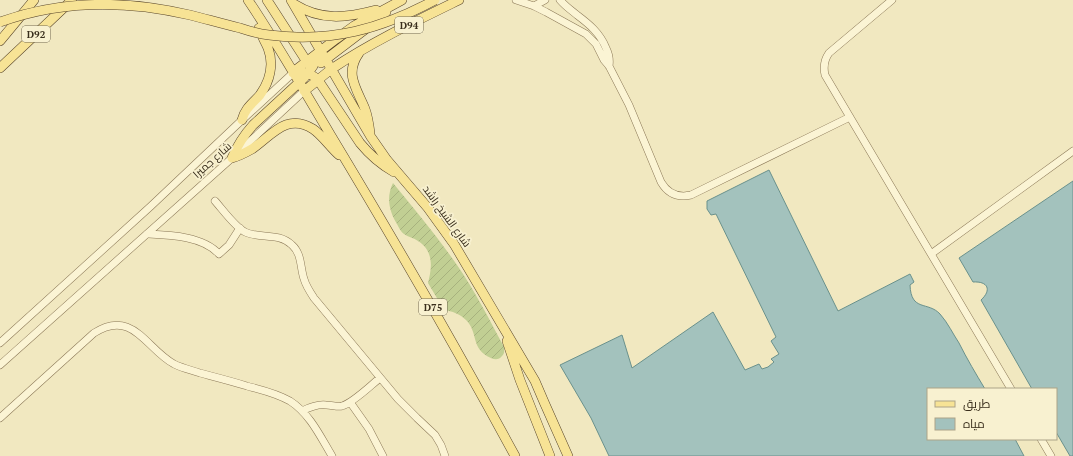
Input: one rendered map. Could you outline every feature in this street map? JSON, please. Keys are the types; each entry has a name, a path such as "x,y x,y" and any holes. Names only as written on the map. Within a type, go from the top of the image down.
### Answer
{"main road":[{"path":"0,41 34,0"},
{"path":"0,22 28,10 55,4 105,0 165,9 268,35 312,37 341,34 369,28 410,13 435,0"},
{"name":"D75","path":"248,0 299,82 428,299 515,456"},
{"path":"267,0 354,134 366,150 381,164 399,174"},
{"name":"شارع جميرا","path":"304,91 320,50 354,26 402,0"},
{"name":"شارع جميرا","path":"312,70 331,69 405,26 459,0"},
{"name":"D92","path":"0,68 69,2"},
{"path":"292,2 305,10 337,17 368,12 392,5"},
{"name":"شارع الشيخ راشد","path":"292,2 371,137 387,160 428,208 454,244 535,381 568,456"},
{"path":"232,158 241,140 253,125 312,70 376,21 392,5"},
{"path":"242,120 247,108 264,89 270,71 270,54 260,31 255,11"},
{"path":"360,52 354,63 352,72 353,80 368,118 371,137"},
{"path":"293,73 312,70"},
{"path":"232,158 252,149 280,127 296,124 306,125 314,130 346,161"},
{"path":"503,326 520,380 550,456"}],"street":[{"path":"516,0 546,12 590,37 596,44 629,105 661,182 668,192 679,196 691,195 850,117"},
{"path":"534,6 545,0"},
{"path":"560,0 566,7 589,24 597,32 608,53 610,60 609,66"},
{"path":"892,0 829,53 824,63 825,75 1010,388"},
{"name":"شارع جميرا","path":"0,343 156,201 293,73"},
{"name":"شارع جميرا","path":"0,365 232,158 304,91"},
{"path":"931,254 1073,151"},
{"path":"215,201 240,228 251,234 279,237 293,245 299,254 306,286 314,298 380,378 407,408 435,435 441,445 444,456"},
{"path":"147,234 178,236 200,242 215,249 219,254 229,245 240,228"},
{"path":"0,418 94,333 104,327 115,325 126,326 134,330 162,356 174,364 276,394 290,401 302,411 312,423 332,456"},
{"path":"302,411 317,406 340,406 350,402 380,378"},
{"path":"350,402 369,429 383,456"},
{"path":"1042,440 1051,456"}],"green space":[{"path":"393,183 442,244 470,285 504,347 504,354 500,358 494,359 484,354 477,345 470,325 466,320 456,313 444,310 428,283 431,266 427,250 418,241 402,232 392,214 389,199"}],"water":[{"path":"769,170 838,311 910,274 914,282 910,285 913,299 917,303 935,310 940,314 959,343 984,388 927,388 927,440 1016,440 1024,456 609,456 591,418 560,365 622,335 632,368 713,312 745,370 759,364 762,369 768,367 774,362 771,359 779,354 771,341 776,337 716,214 711,215 707,209 707,201"},
{"path":"1073,181 1073,456 1070,456 1057,434 1057,388 1031,388 981,300 986,293 987,287 982,283 973,282 959,258"}]}
